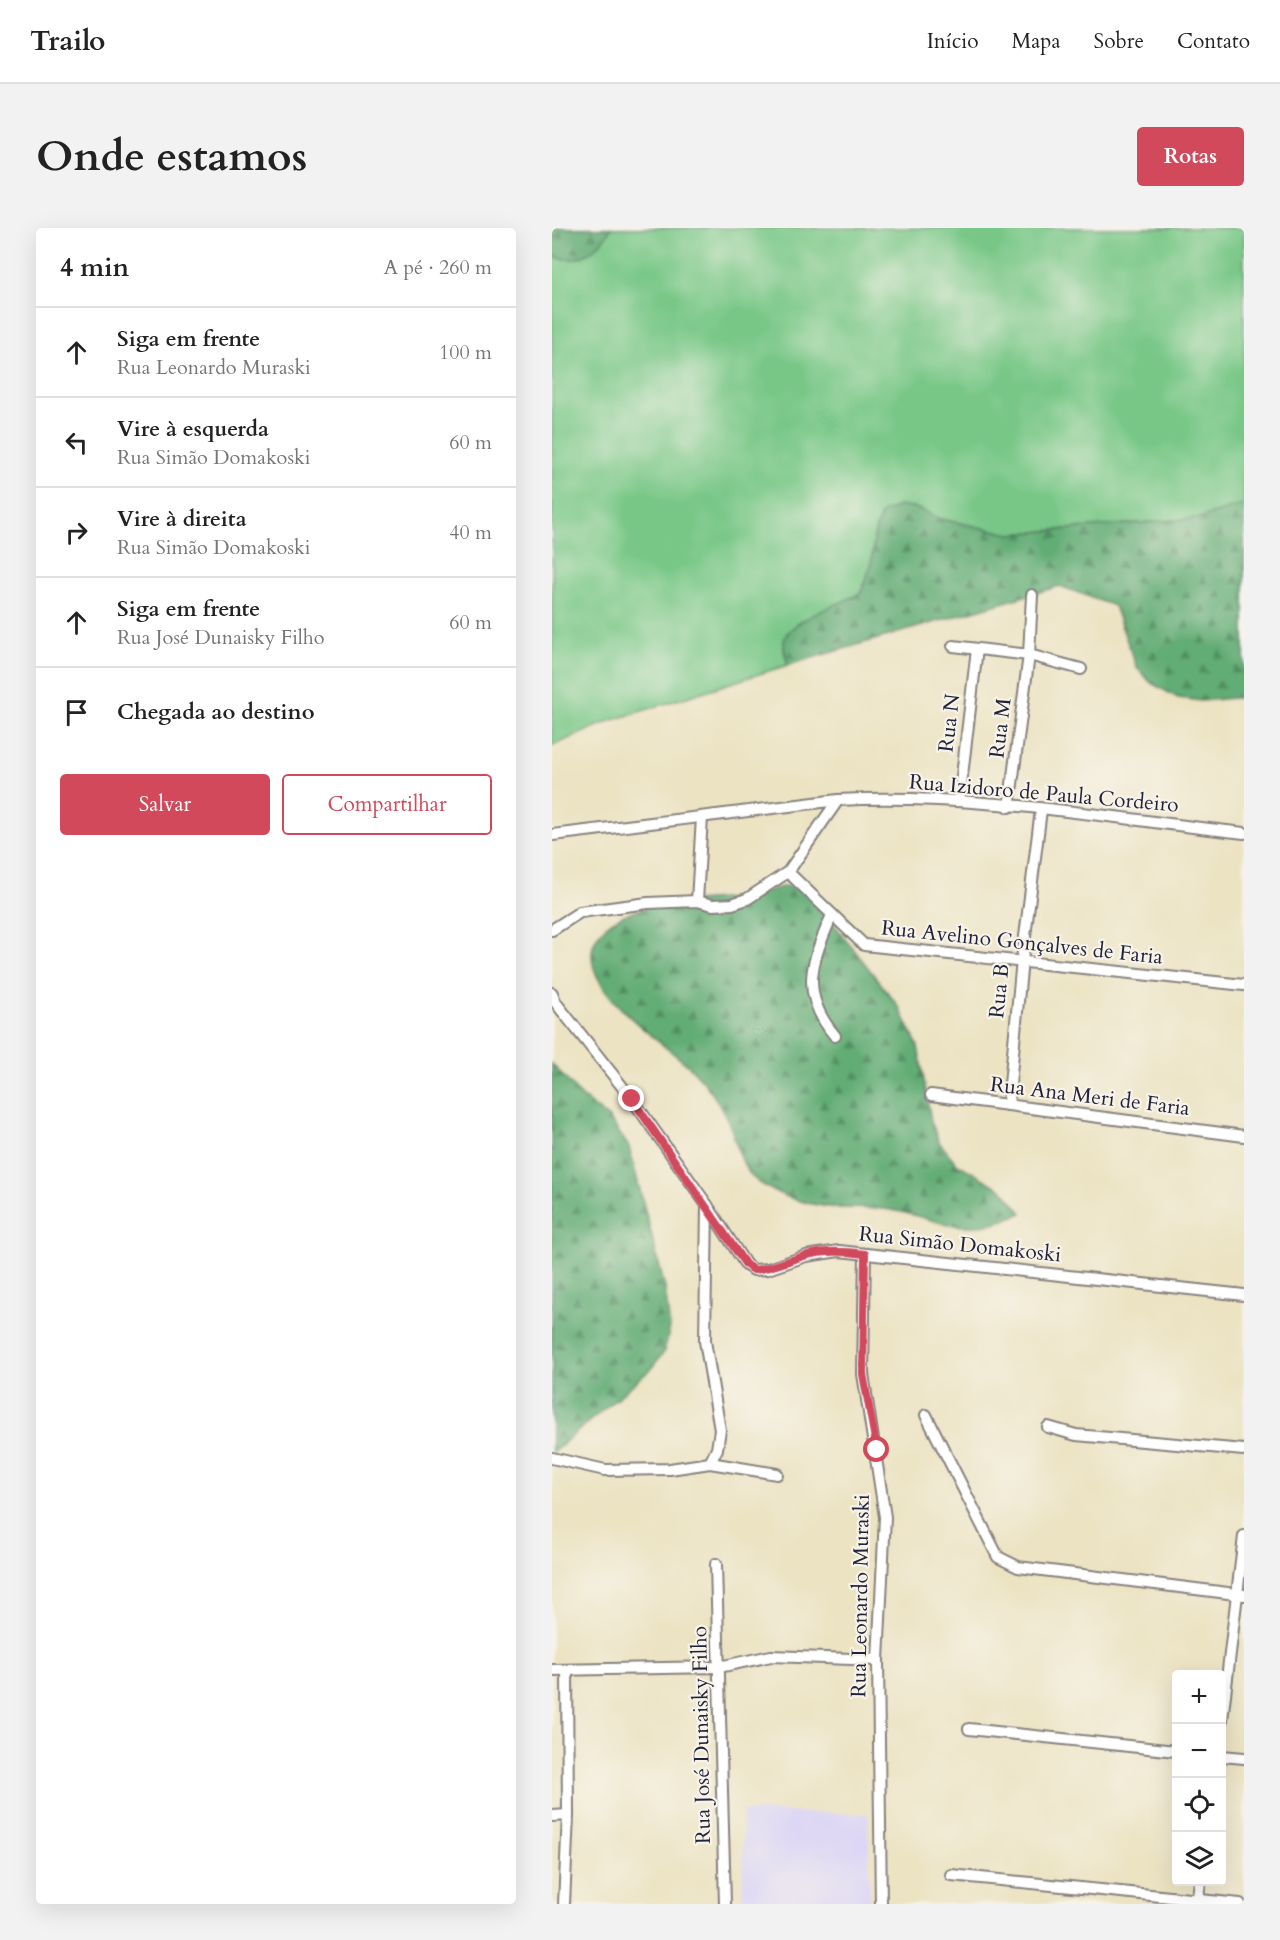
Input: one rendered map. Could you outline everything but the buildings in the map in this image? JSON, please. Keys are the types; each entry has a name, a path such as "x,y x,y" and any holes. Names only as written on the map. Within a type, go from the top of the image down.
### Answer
{"street":[{"name":"Rua M","path":"1009,807 1029,655 1032,595"},
{"path":"953,646 1029,655 1081,669"},
{"name":"Rua N","path":"959,801 977,649"},
{"name":"Rua Izidoro de Paula Cordeiro","path":"553,835 838,800 873,798 959,801 1244,833"},
{"path":"552,930 580,912 648,903 697,901 713,905 732,904 747,899 788,873 838,800"},
{"name":"Rua B","path":"1008,1105 1022,960 1041,810"},
{"path":"697,901 702,817"},
{"name":"Rua Avelino Gonçalves de Faria","path":"788,873 864,945 1244,985"},
{"path":"832,915 817,948 812,975 813,999 819,1017 835,1036"},
{"path":"552,993 556,1004 632,1099 707,1205 705,1341 720,1431 717,1449 710,1463"},
{"name":"Rua Ana Meri de Faria","path":"931,1095 1244,1136"},
{"name":"Rua Simão Domakoski","path":"707,1205 746,1265 754,1270 768,1269 806,1256 839,1251 1244,1295"},
{"name":"Rua Leonardo Muraski","path":"865,1254 863,1374 885,1517 878,1660 881,1904"},
{"path":"926,1415 998,1557 1018,1566 1241,1595"},
{"path":"1048,1427 1076,1435 1244,1450"},
{"path":"552,1458 605,1470 670,1469 710,1463 777,1474"},
{"path":"1226,1689 1241,1595 1244,1536"},
{"name":"Rua José Dunaisky Filho","path":"716,1564 724,1904"},
{"path":"552,1670 719,1667 771,1656 878,1660"},
{"path":"564,1904 568,1815 567,1670"},
{"path":"969,1729 1172,1751"},
{"path":"1226,1756 1244,1758"},
{"path":"552,1815 568,1815"},
{"path":"951,1875 1240,1904"},
{"path":"1198,1901 1200,1886"}],"shaded area":[{"path":"742,1811 868,1814 870,1904 743,1904"}],"green space":[{"path":"552,228 611,228 594,249 578,258 570,259 552,255"},
{"path":"611,228 1244,228 1244,504 1199,518 1010,534 941,519 913,507 899,506 882,513 875,531 871,566 861,593 797,623 784,651 788,665 607,722 552,746 552,255 561,258 578,258 594,249"},
{"path":"1244,504 1244,697 1201,701 1178,698 1151,683 1137,668 1114,606 1060,586 788,665 784,644 789,631 807,618 861,593 871,566 875,531 882,513 899,506 913,507 941,519 1010,534 1199,518"},
{"path":"785,886 801,890 830,919 899,1007 918,1046 931,1121 939,1142 956,1163 1003,1190 1022,1213 991,1224 960,1226 885,1209 820,1205 788,1197 760,1183 747,1170 719,1103 703,1082 691,1068 620,1008 595,972 592,954 597,937 608,925 623,915 661,905 736,898"},
{"path":"552,1064 582,1097 609,1118 629,1147 665,1288 670,1328 664,1352 650,1370 552,1453"}],"route":[{"path":"632,1099 707,1205 746,1265 754,1270 768,1269 806,1256 839,1251 865,1254 863,1374 877,1450"}]}
